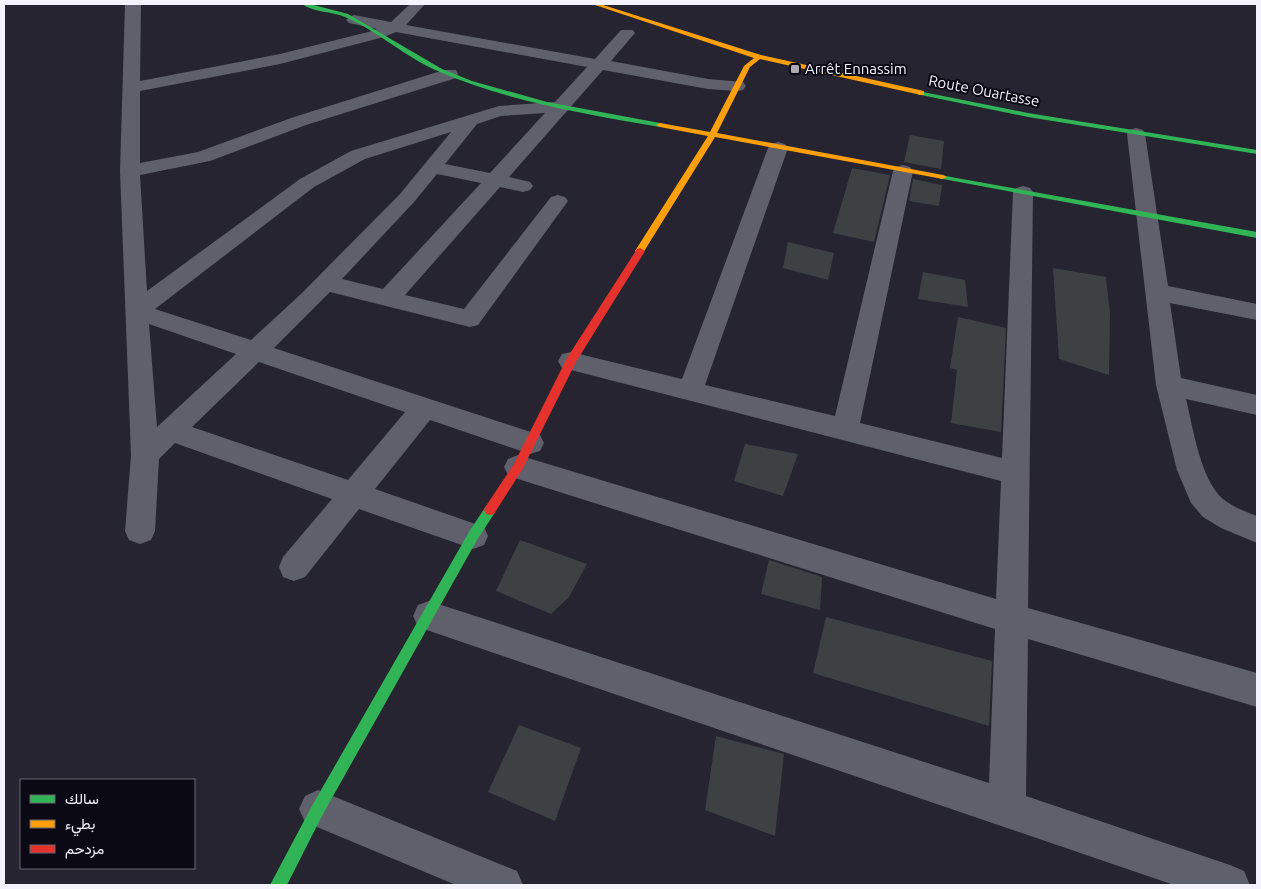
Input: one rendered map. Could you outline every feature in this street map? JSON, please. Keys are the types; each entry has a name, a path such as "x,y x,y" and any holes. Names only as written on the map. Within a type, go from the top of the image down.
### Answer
{"street":[{"path":"132,4 130,171 145,455 140,531"},
{"path":"305,4 346,15 414,56 450,74 470,82 561,107 1257,235"},
{"path":"130,88 280,59 378,34 395,27 418,4"},
{"name":"Route Ouartasse","path":"596,4 759,57 926,95 1136,134 1257,152"},
{"path":"354,20 708,84 737,86"},
{"path":"388,299 627,34"},
{"path":"278,885 318,809 473,536 524,455 571,361 712,136 747,66 759,57"},
{"path":"130,171 203,157 292,124 450,74"},
{"path":"136,311 307,183 358,155 499,111 561,107"},
{"path":"145,455 326,283 407,198 470,119"},
{"path":"1136,134 1169,385 1191,470 1202,494 1213,508 1231,519 1257,530"},
{"path":"690,391 778,148"},
{"path":"432,167 523,186"},
{"path":"845,431 903,171"},
{"path":"1007,808 1023,192"},
{"path":"326,283 470,320 558,201"},
{"path":"1156,292 1257,312"},
{"path":"136,311 424,408 524,455 1012,619 1257,690"},
{"path":"571,361 1017,473"},
{"path":"1169,385 1257,405"},
{"path":"294,568 424,408"},
{"path":"171,431 473,536"},
{"path":"429,616 1007,808 1230,885"},
{"path":"318,809 503,885"}],"building":[{"path":"910,135 944,141 941,169 904,162"},
{"path":"852,168 890,175 874,242 833,233"},
{"path":"913,179 942,185 939,206 909,201"},
{"path":"788,242 834,253 828,280 783,268"},
{"path":"1053,268 1106,277 1110,314 1109,375 1059,359"},
{"path":"923,272 965,280 968,307 918,299"},
{"path":"958,317 1006,328 1001,432 951,423 957,370 950,368"},
{"path":"745,444 798,454 783,496 734,481"},
{"path":"520,540 587,564 569,597 551,614 496,591"},
{"path":"769,560 822,577 820,610 761,594"},
{"path":"826,617 992,661 989,726 813,673"},
{"path":"519,725 581,748 555,821 488,792"},
{"path":"716,736 784,754 775,836 705,810"}],"traffic: fast":[{"path":"305,4 325,11 346,15 440,70 470,82 546,104 660,125"},
{"path":"921,93 1028,115 1257,152"},
{"path":"943,177 1257,235"},
{"path":"278,885 318,809 473,536 490,510"}],"traffic: slow":[{"path":"595,4 759,57 921,93"},
{"path":"640,251 712,136 747,66 759,57"},
{"path":"660,125 943,177"}],"traffic: jam":[{"path":"490,510 518,467 571,361 640,251"}],"place":[{"name":"Arrêt Ennassim","path":"795,69"}]}
